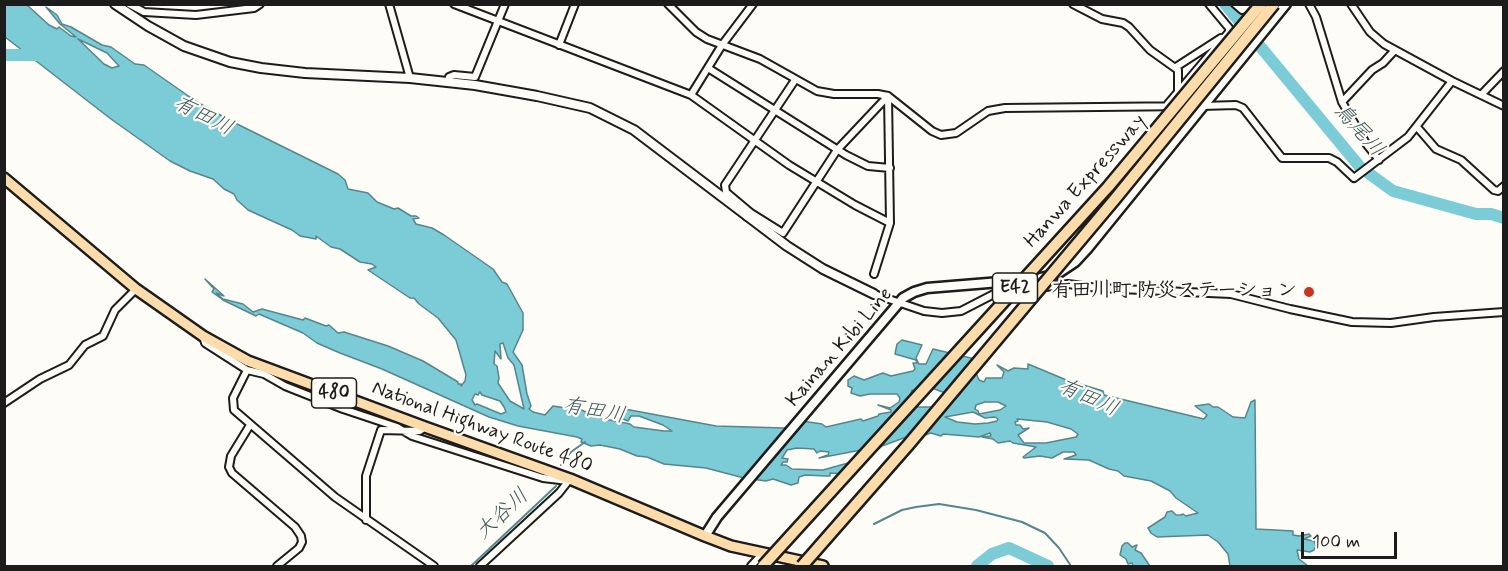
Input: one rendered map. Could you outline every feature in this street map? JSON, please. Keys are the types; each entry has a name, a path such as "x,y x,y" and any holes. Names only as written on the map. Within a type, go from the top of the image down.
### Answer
{"highway":[{"name":"Hanwa Expressway","path":"763,567 1108,187 1261,4"},
{"name":"Hanwa Expressway","path":"802,567 909,444 1115,199 1274,4"},
{"name":"National Highway Route 480","path":"4,178 136,289 203,336 267,371 569,480 731,546 823,567"}],"main road":[{"name":"Kainan Kibi Line","path":"705,536 717,517 896,305 908,294 927,288 1037,279 1057,274 1069,267 1088,248 1286,4"}],"street":[{"path":"115,4 184,46 230,62 305,73 448,82 537,96 603,113 639,134 823,269 896,305 924,311 956,313 994,294 1068,284 1098,288 1231,294 1352,321 1391,323 1503,312"},
{"path":"129,4 144,12 196,15 254,8 260,4"},
{"path":"389,4 410,78"},
{"path":"454,4 691,95 816,182 890,223"},
{"path":"448,82 449,77 454,75 475,77 505,4"},
{"path":"560,45 575,4"},
{"path":"668,4 696,32 722,45 760,59 817,91 828,94 888,96 932,131 946,136 956,133 983,113 1005,108 1236,105 1243,108 1282,158 1329,158 1352,177 1356,177 1379,160 1417,127 1452,81"},
{"path":"691,95 722,45 753,4"},
{"path":"1073,4 1102,19 1126,25 1150,50 1176,67 1178,69 1178,93"},
{"path":"1167,105 1228,32 1229,28 1209,4"},
{"path":"1235,4 1242,10 1251,4"},
{"path":"1309,4 1316,17 1342,102 1379,160"},
{"path":"1351,4 1370,32 1395,50 1503,106"},
{"path":"1176,67 1225,37"},
{"path":"1342,102 1372,70 1383,63 1395,50"},
{"path":"708,68 837,150 863,164 890,168"},
{"path":"1481,95 1503,72"},
{"path":"795,80 725,188 749,215 783,233 837,150 888,96"},
{"path":"874,274 890,223 888,96"},
{"path":"1417,127 1436,149 1461,160 1494,190 1503,186"},
{"path":"4,403 40,379 69,365 85,345 103,336 115,310 136,289"},
{"path":"203,336 204,343 247,370 267,371 285,386 412,436 543,478 569,480"},
{"path":"247,370 233,398 234,410 299,468 366,520 435,567"},
{"path":"250,425 231,456 229,466 232,473 282,518 296,527 302,536 299,548 277,567"},
{"path":"366,520 366,476 381,430 420,431 425,427"},
{"path":"480,567 559,493 569,480"},
{"path":"751,567 763,553"}],"water":[{"name":"有田川","path":"5,4 27,5 49,25 57,29 59,27 76,37 60,24 46,7 57,15 62,24 102,45 111,47 135,64 144,65 197,102 338,174 345,180 348,189 368,193 377,202 416,216 419,218 413,219 416,224 432,228 444,235 493,269 502,282 507,284 523,313 523,330 513,352 522,365 531,406 529,409 533,412 545,415 553,406 572,409 576,407 572,403 574,402 579,405 579,409 600,418 630,424 634,427 664,431 672,431 639,416 631,416 628,421 623,419 614,407 716,426 784,428 802,421 822,424 826,427 861,419 863,421 891,412 878,405 890,408 899,402 900,398 897,394 860,396 851,393 852,388 848,386 848,380 854,376 864,380 883,373 891,376 913,371 915,369 913,363 917,363 916,360 895,354 897,344 902,340 922,345 916,358 919,364 926,364 933,349 975,359 976,373 979,380 984,382 986,378 1002,378 1004,372 997,365 1008,371 1014,368 1028,369 1028,364 1064,379 1103,391 1104,395 1204,419 1207,415 1195,406 1209,404 1233,417 1245,418 1251,402 1255,400 1256,529 1293,531 1293,535 1299,536 1309,534 1311,536 1304,539 1314,541 1316,546 1310,552 1297,550 1299,559 1308,566 1230,566 1228,554 1218,542 1208,535 1157,537 1151,533 1148,528 1165,517 1167,512 1172,511 1176,515 1186,516 1198,513 1170,491 1151,481 1124,476 1118,471 1089,460 1064,459 1076,455 1074,452 1063,452 1052,458 1040,456 1024,458 1036,447 1010,441 998,443 993,439 982,437 991,436 990,433 979,437 943,434 941,436 931,433 909,436 882,446 844,474 805,475 799,477 798,483 791,485 773,479 766,481 744,478 706,468 664,464 620,449 600,445 591,446 581,442 582,439 577,437 518,426 489,417 382,369 317,343 303,333 259,314 256,316 223,300 212,292 214,289 205,279 224,296 216,293 223,299 243,304 253,312 262,309 329,325 338,333 344,332 388,346 423,361 461,386 465,381 466,375 456,340 438,318 414,298 410,298 368,270 376,267 372,264 360,262 340,249 331,247 316,236 316,239 300,236 248,210 234,194 213,179 170,161 111,119 5,37","holes":["78,39 107,53 119,66 112,68 104,64","503,343 508,358 514,365 524,409 510,401 498,383 497,366 494,364 495,351 501,359 500,344","932,388 948,394 960,394 933,407 912,407 909,398 912,390","480,392 482,395 500,401 506,412 501,414 475,405 472,400 475,394 478,395","985,402 998,402 1006,406 1000,410 979,414 975,409 976,405","973,412 985,418 998,419 975,424 957,422 945,417","1017,419 1047,422 1071,429 1078,434 1076,437 1046,443 1024,443 1018,435 1029,428 1023,429 1015,422 1018,421","797,448 814,449 817,453 829,452 828,455 819,458 861,450 848,463 823,470 792,469 781,465 788,459 782,458 787,450"]},
{"path":"1125,543 1132,547 1137,545 1135,550 1141,553 1150,566 1128,564 1126,559 1120,555"}],"pier":[{"path":"951,349 962,352 918,392 913,392 912,398 844,477 836,476"},
{"path":"801,418 808,419 754,482 740,480 787,425"}],"waterway":[{"name":"鳥尾川","path":"1225,4 1360,167 1393,191 1476,214 1491,214 1504,218"},
{"path":"4,55 45,55"},
{"name":"大谷川","path":"561,465 571,452 585,442"},
{"name":"大谷川","path":"471,566 556,486"},
{"path":"874,524 902,510 916,507 939,504 976,510 1022,522 1045,533 1071,566"},
{"path":"977,566 992,554 1009,548 1048,566"}],"place":[{"name":"有田川町 防災ステーション","path":"1309,292"}]}
